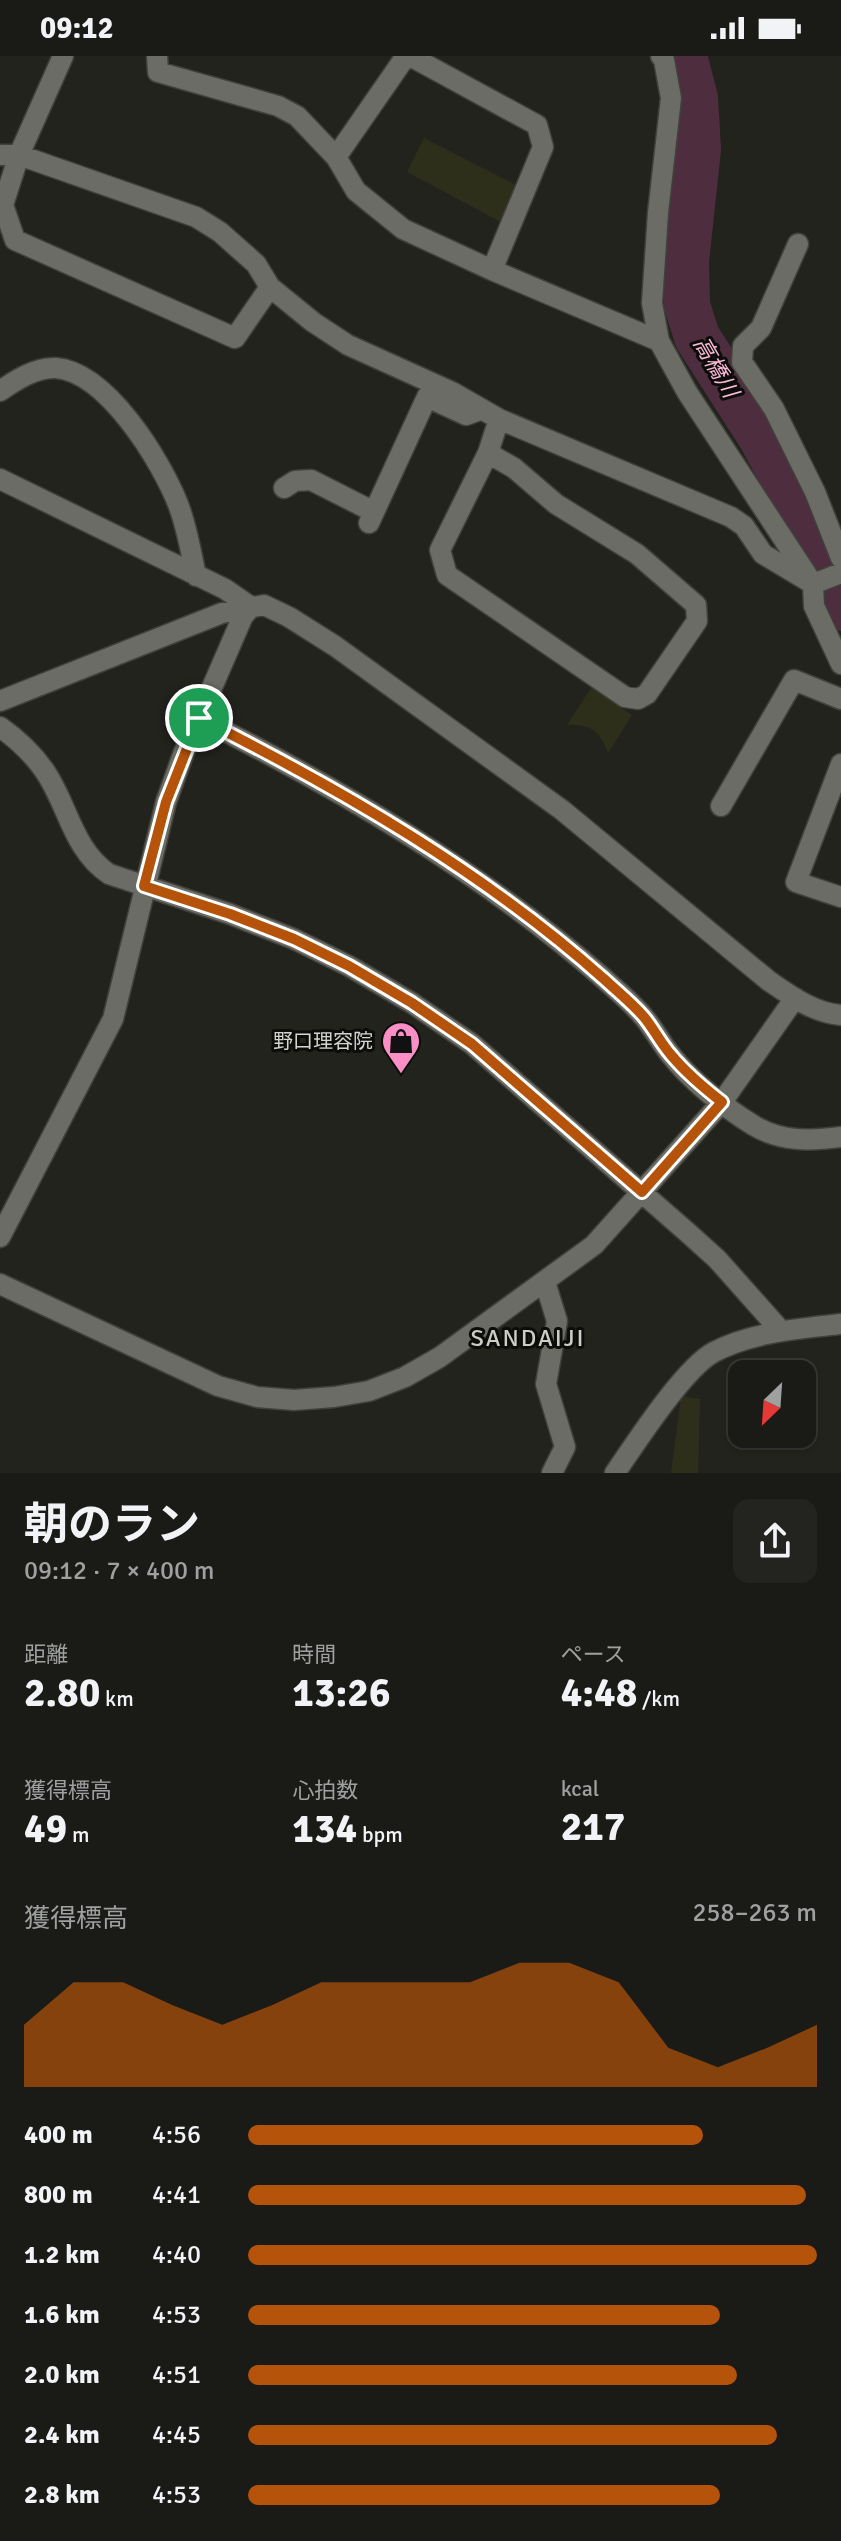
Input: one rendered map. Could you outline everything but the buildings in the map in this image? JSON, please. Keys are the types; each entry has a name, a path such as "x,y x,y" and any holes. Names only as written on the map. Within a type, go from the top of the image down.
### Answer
{"street":[{"path":"63,56 9,155 3,205 15,240 235,338 270,287"},
{"path":"157,56 158,72 278,106 297,116 336,157 356,191 403,229 659,341"},
{"path":"336,157 408,56 537,125 543,147 492,270"},
{"path":"661,56 671,98 652,303 659,341 687,392 815,584 814,606 841,664"},
{"path":"9,155 196,217 220,232 256,264 270,287 313,322 348,345 452,392 490,414 731,517 744,526 763,554 815,584"},
{"path":"798,244 761,328 743,346 742,362 774,409 815,492 840,569 815,584"},
{"path":"0,391 22,376 54,368 79,374 112,399 157,460 178,505 196,576"},
{"path":"284,488 295,481 311,480 372,517 427,397 466,415 490,414"},
{"path":"488,453 514,468 556,504 637,554 696,605 697,621 647,694 638,699 625,697 447,575 440,550 488,453 490,414"},
{"path":"0,479 225,589 251,607"},
{"path":"0,701 222,613 264,605 335,646 562,810 749,966 795,998 821,1011 841,1015"},
{"path":"0,1237 113,1019 166,802 243,616 251,607"},
{"path":"721,806 794,680 841,699"},
{"path":"199,718 407,832 520,910 602,977 643,1015 671,1055 694,1079 753,1125 780,1138 841,1137"},
{"path":"0,727 18,740 45,771 81,845 96,866 109,874 294,939 349,966 412,1003 472,1044 642,1192 717,1259 781,1331"},
{"path":"839,777 796,882 841,897"},
{"path":"0,1284 218,1386 257,1397 294,1400 369,1391 405,1377 440,1357 594,1245 722,1102 795,998"},
{"path":"545,1282 557,1321 546,1384 565,1447 552,1473"},
{"path":"615,1473 659,1411 710,1354 739,1342 781,1331 841,1324"}],"green space":[{"path":"424,138 518,186 503,223 407,172"},
{"path":"591,688 632,715 608,753 594,730 567,725"},
{"path":"681,1396 700,1399 698,1473 671,1473"}],"waterway":[{"name":"高橋川","path":"684,56 695,98 698,149 686,261 687,305 697,337 761,437 793,496 841,608"}],"place":[{"name":"野口理容院","path":"401,1075"}],"district":[{"name":"SANDAIJI","path":"528,1338"}],"route":[{"path":"199,718 407,832 520,910 643,1015 671,1055 722,1102 642,1192 472,1044 412,1003 349,966 294,939 144,886 166,802 199,718"}]}
